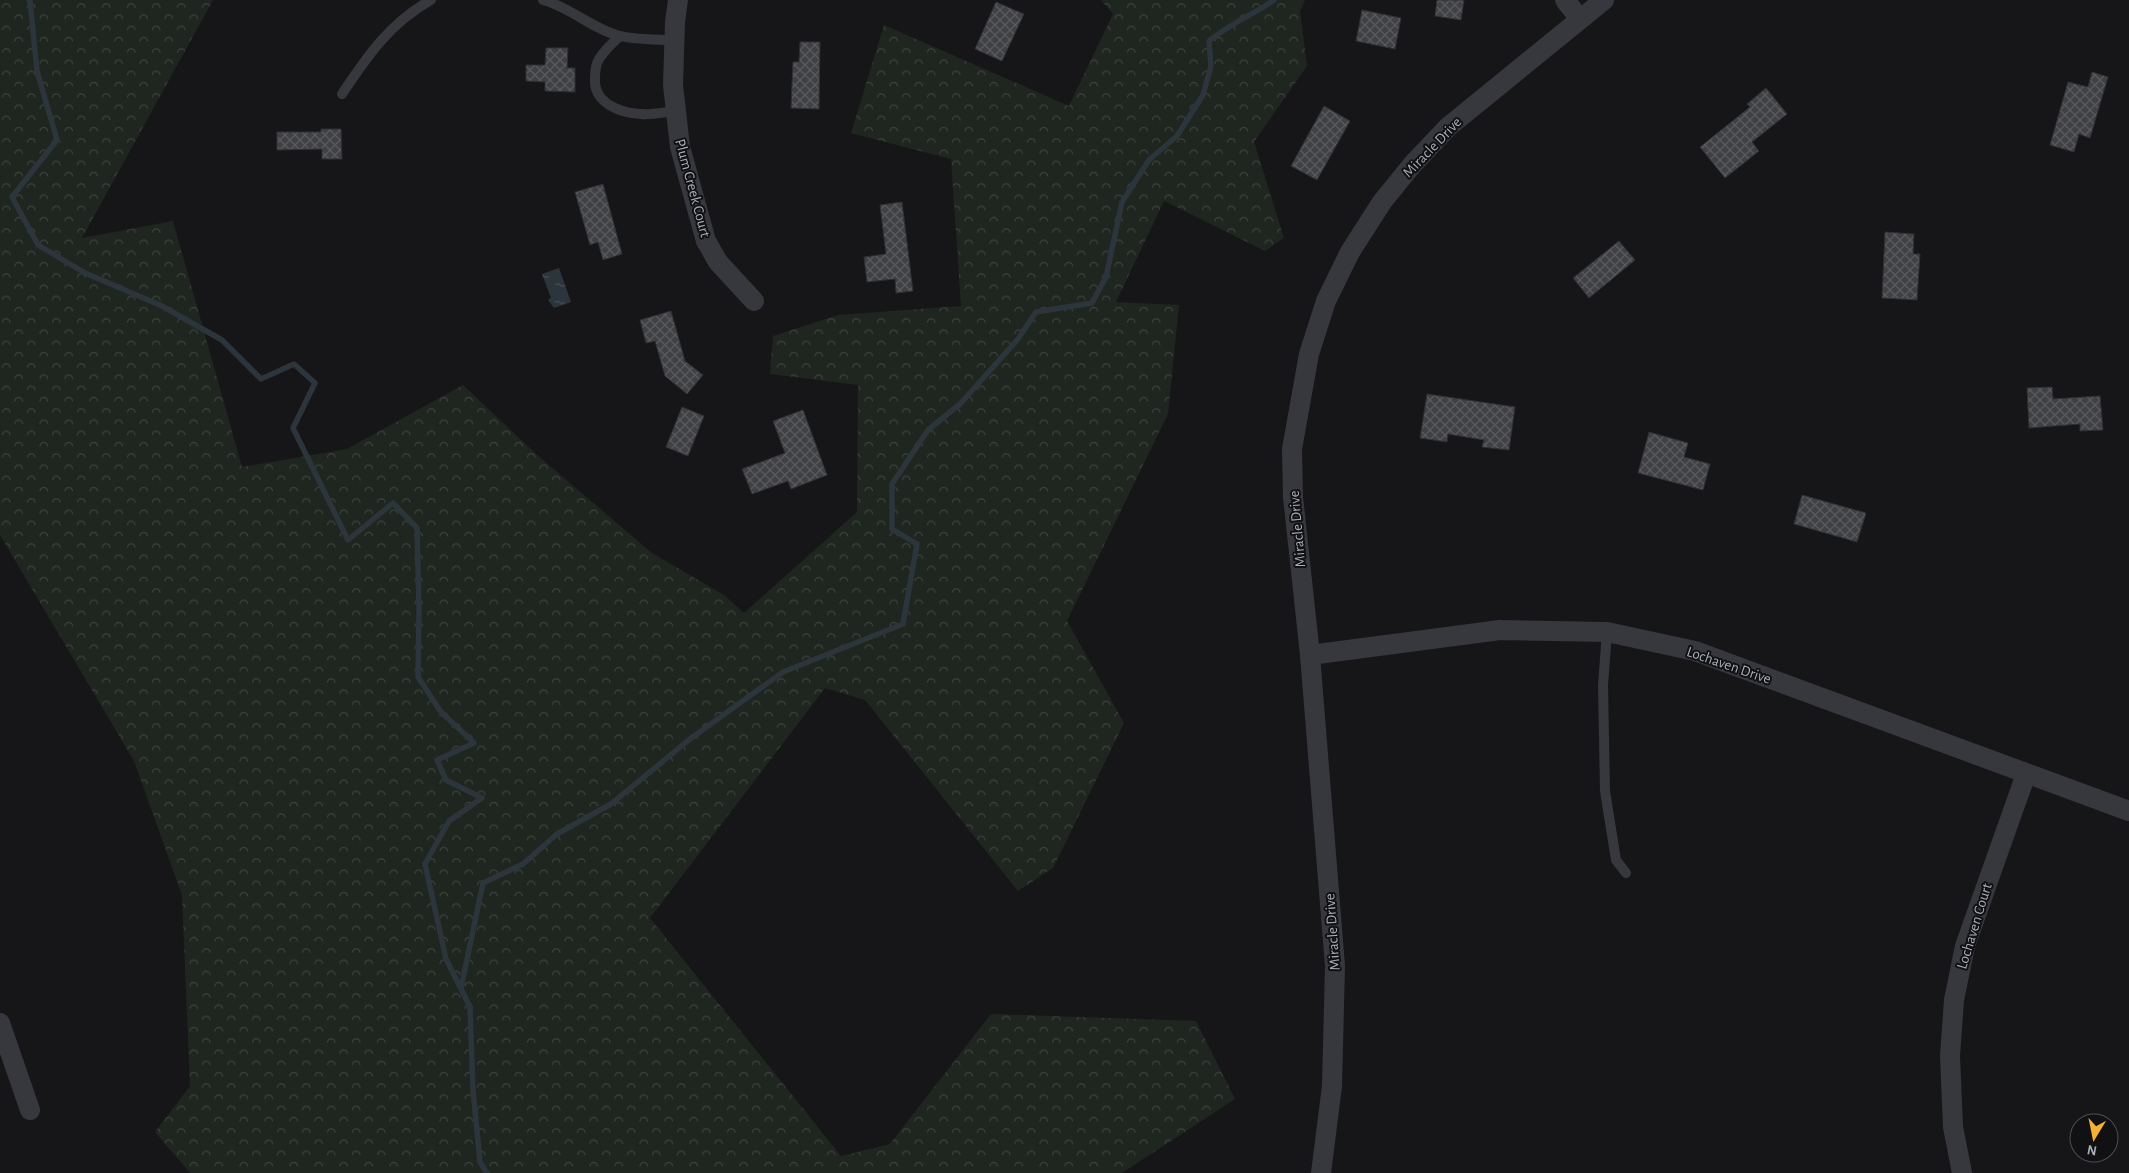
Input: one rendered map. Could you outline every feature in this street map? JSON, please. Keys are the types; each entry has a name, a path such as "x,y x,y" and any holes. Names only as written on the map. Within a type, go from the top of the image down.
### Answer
{"street":[{"name":"Plum Creek Court","path":"678,0 675,22 673,85 680,147 706,241 718,262 754,301"},
{"path":"1565,0 1580,19"},
{"name":"Miracle Drive","path":"1321,1173 1332,1086 1335,966 1310,655 1293,497 1292,449 1309,354 1326,301 1350,252 1382,202 1412,165 1448,127 1604,0"},
{"name":"Lochaven Drive","path":"1310,655 1500,630 1607,632 1695,651 2129,811"},
{"name":"Lochaven Court","path":"1962,1173 1953,1126 1950,1056 1954,1000 1965,946 2026,774"},
{"path":"0,1023 30,1110"}],"lane":[{"path":"342,94 367,58 390,30 410,12 431,0"},
{"path":"543,0 557,4 620,36 674,41"},
{"path":"620,36 608,47 598,61 594,85 598,95 606,104 621,111 642,115 676,111"},
{"path":"1607,632 1603,685 1605,791 1616,860 1626,873"}],"green space":[{"path":"0,0 213,0 82,238 173,221 242,467 347,449 463,385 536,454 652,553 724,595 744,613 857,512 858,385 770,374 773,336 838,315 961,306 951,159 851,133 884,25 1069,106 1113,14 1101,0 1305,0 1300,11 1307,66 1254,142 1284,238 1265,251 1164,201 1116,302 1179,305 1168,414 1067,621 1124,723 1053,868 1018,891 865,700 825,688 650,918 841,1156 890,1144 991,1014 1196,1021 1235,1099 1122,1173 190,1173 155,1132 190,1086 182,895 134,761 0,535"}],"water":[{"path":"559,268 571,302 554,308 548,300 551,298 542,274"}],"building":[{"path":"1437,0 1464,0 1461,20 1435,16"},
{"path":"996,2 1024,14 1002,61 975,49"},
{"path":"1362,10 1401,18 1395,49 1356,41"},
{"path":"800,42 820,42 819,109 791,108 793,62 799,62"},
{"path":"546,48 568,48 567,68 575,68 575,92 545,91 545,82 526,81 526,65 545,65"},
{"path":"2092,72 2108,77 2090,138 2079,134 2074,152 2050,145 2068,82 2088,87"},
{"path":"1766,88 1787,114 1752,142 1759,151 1725,178 1700,147 1750,107 1747,104"},
{"path":"1324,106 1350,121 1317,180 1291,166"},
{"path":"321,129 341,129 342,159 322,159 322,149 277,150 277,132 321,132"},
{"path":"603,184 622,254 603,260 598,242 590,245 575,192"},
{"path":"902,202 913,291 896,293 895,279 867,282 864,257 886,254 880,205"},
{"path":"1885,232 1914,234 1913,254 1920,254 1917,300 1882,298"},
{"path":"1619,241 1635,260 1589,298 1573,278"},
{"path":"671,311 685,361 703,375 687,394 665,376 655,341 646,343 640,320"},
{"path":"2052,387 2053,399 2100,396 2103,430 2080,431 2080,424 2029,428 2027,388"},
{"path":"1427,394 1515,407 1509,450 1482,447 1484,440 1448,434 1447,442 1420,438"},
{"path":"682,407 704,416 688,456 666,447"},
{"path":"803,410 827,475 791,489 788,481 752,494 742,469 785,453 773,421"},
{"path":"1649,432 1688,443 1684,457 1710,464 1703,490 1638,473"},
{"path":"1802,495 1866,513 1857,542 1794,524"}],"waterway":[{"path":"29,0 37,71 57,140 12,197 38,245 85,273 160,305 222,340 261,379 294,364 315,383 293,428 348,540 393,503 417,528 418,677 441,712 474,743 437,760 446,780 482,798 449,821 425,864 446,959 470,1007 473,1090 480,1162 487,1173"},
{"path":"461,988 483,883 523,864 557,834 611,804 690,739 783,672 903,624 917,544 892,529 892,484 928,430 960,404 1018,339 1036,312 1092,303 1106,277 1122,202 1149,160 1177,136 1203,95 1211,66 1209,41 1274,0"}]}
